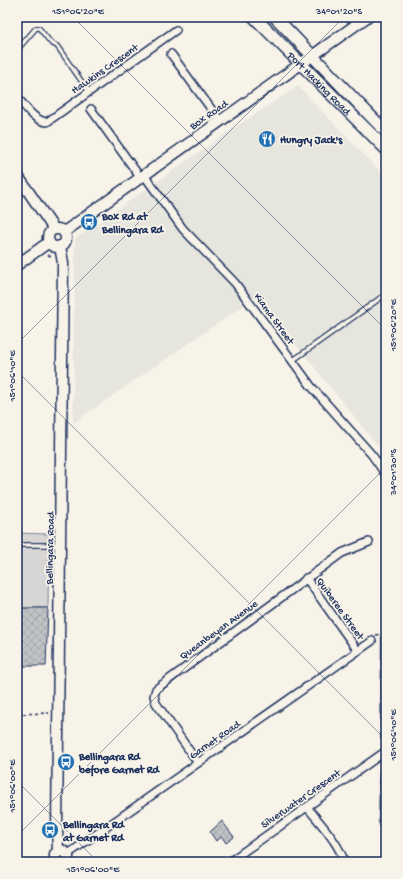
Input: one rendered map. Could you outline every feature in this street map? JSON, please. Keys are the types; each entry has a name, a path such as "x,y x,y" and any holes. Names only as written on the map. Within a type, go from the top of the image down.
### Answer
{"main road":[{"name":"Port Hacking Road","path":"254,17 302,63 386,149"},
{"name":"Port Hacking Road","path":"275,17 314,55 386,132"}],"street":[{"name":"Box Road","path":"64,232 367,17"},
{"name":"Hawkins Crescent","path":"17,97 34,116 45,122 176,30"},
{"path":"171,54 220,121"},
{"name":"Kiama Street","path":"91,109 183,229 244,295 319,396 372,455 386,475"},
{"path":"17,175 54,230"},
{"path":"59,229 64,232 66,240 60,246 53,245 49,242 48,236 54,230 59,229"},
{"path":"17,265 49,242"},
{"name":"Bellingara Road","path":"60,246 63,263 57,829 65,855"},
{"name":"Queanbeyan Avenue","path":"198,763 156,703 154,696 156,689 342,553 369,542"},
{"name":"Quiberee Street","path":"306,578 358,651"},
{"name":"Garnet Road","path":"65,855 358,651 373,638"},
{"name":"Silverwater Crescent","path":"229,862 385,752"},
{"path":"307,807 327,832 343,856 344,862"},
{"path":"54,862 54,856 65,855"}],"lane":[{"path":"17,50 33,31 39,28 51,43 57,46 89,92"},
{"path":"292,361 386,294"},
{"path":"17,545 61,545"}],"path":[{"path":"48,255 53,258"},
{"path":"373,638 380,634 386,633"},
{"path":"17,714 49,713"}],"shaded area":[{"path":"298,86 386,178 386,456 257,296 73,423 75,239 234,128"},
{"path":"17,533 49,534 48,608 17,608"}],"building":[{"path":"17,608 48,608 46,666 17,666"},
{"path":"222,821 234,837 226,843 222,837 216,841 210,832"}],"waterway":[{"path":"381,738 382,636 386,623"},
{"path":"380,771 379,822 386,838"}],"place":[{"name":"Hungry Jack's","path":"267,139"},
{"name":"Box Rd at Bellingara Rd","path":"89,222"},
{"name":"Bellingara Rd before Garnet Rd","path":"66,762"},
{"name":"Bellingara Rd at Garnet Rd","path":"50,830"}]}
